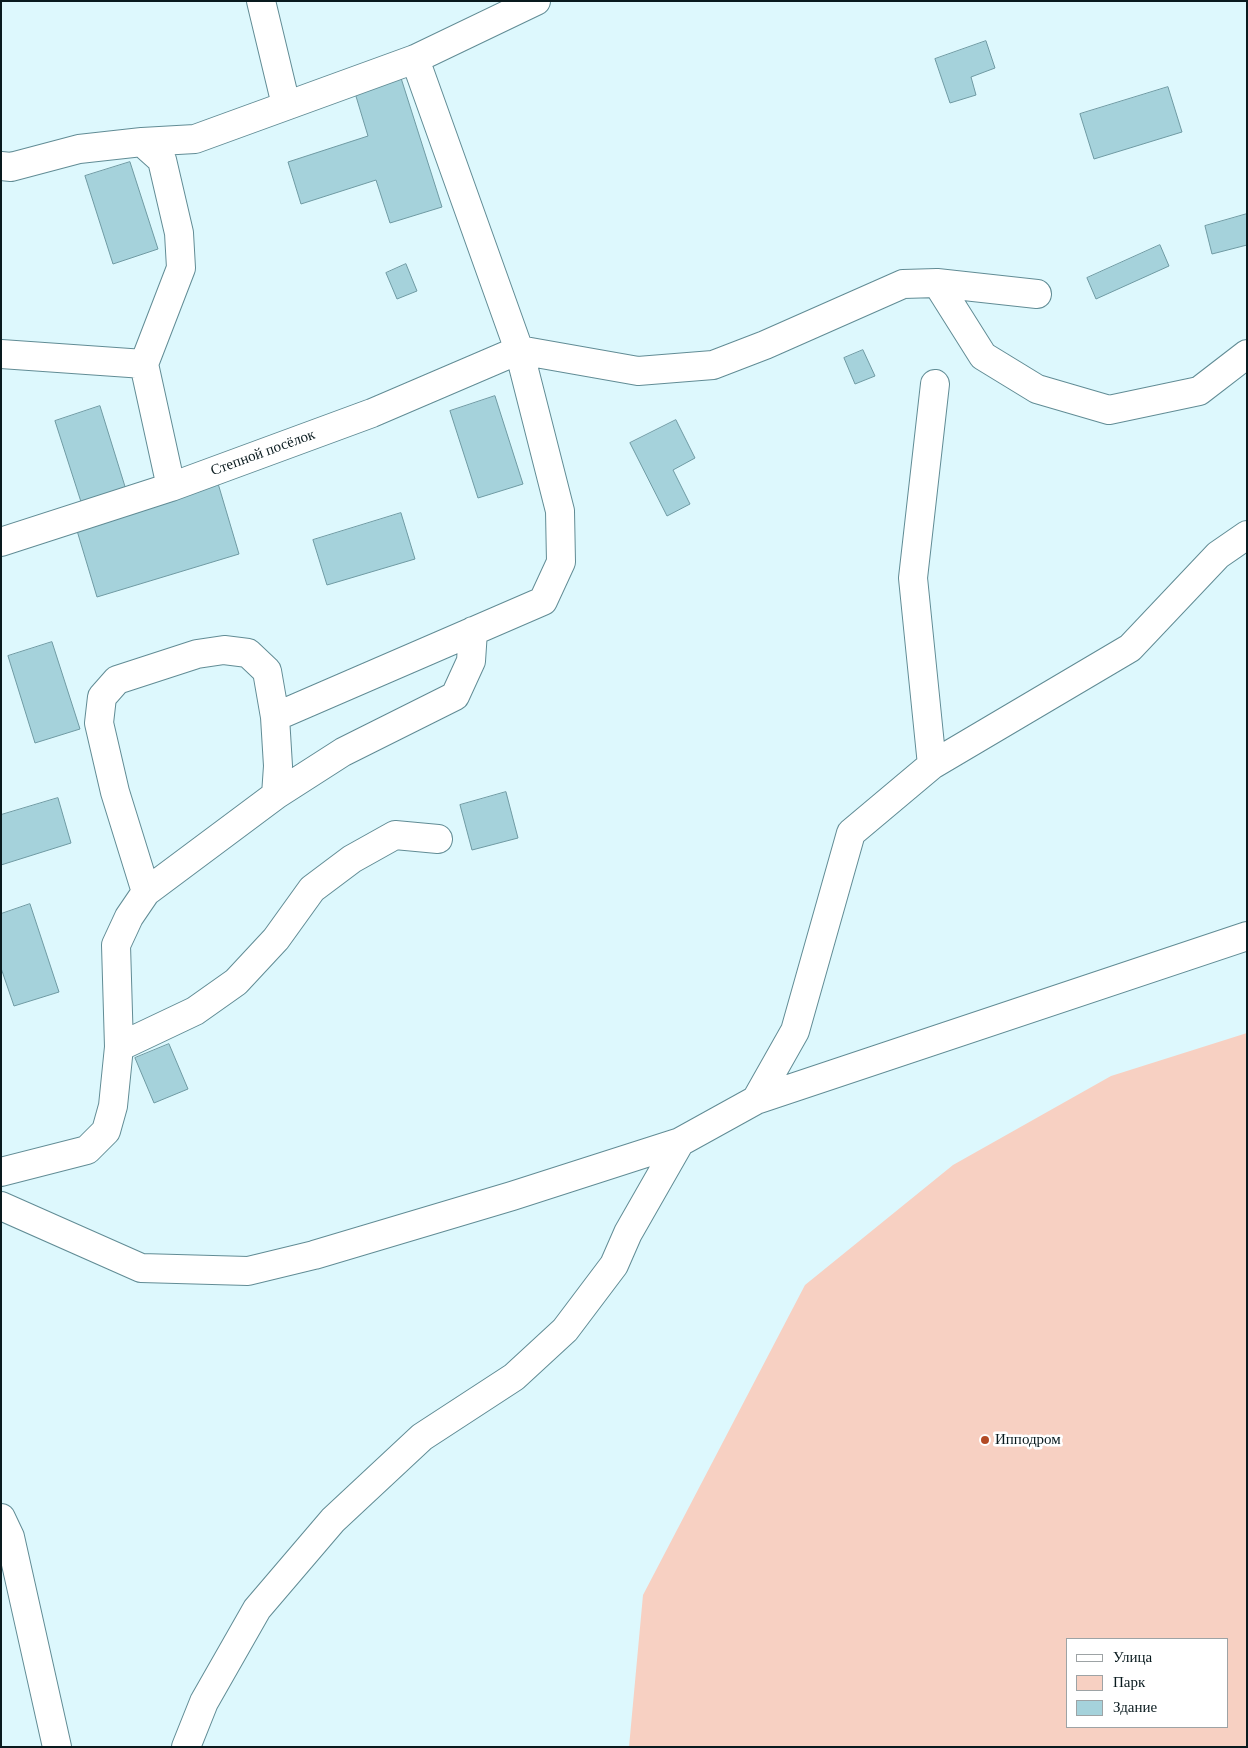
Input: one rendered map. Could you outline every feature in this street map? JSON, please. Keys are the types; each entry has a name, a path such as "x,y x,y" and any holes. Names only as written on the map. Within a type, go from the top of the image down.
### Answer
{"street":[{"path":"262,1 286,105"},
{"path":"1,166 11,167 79,148 195,139 415,59 536,1"},
{"path":"276,717 542,601 561,562 560,511 519,350 415,59"},
{"path":"142,142 162,160 180,233 181,268 144,364 172,487"},
{"path":"519,350 638,371 713,365 764,345 903,284 937,283 1036,294"},
{"path":"937,283 983,356 1037,389 1109,410 1199,391 1247,354"},
{"name":"Степной посёлок","path":"1,542 172,487 372,413 519,350"},
{"path":"1,354 144,364"},
{"path":"932,766 913,578 935,384"},
{"path":"756,1100 795,1031 851,833 932,766 1130,648 1218,555 1247,535"},
{"path":"1,1172 87,1150 106,1131 113,1106 119,1047 116,945 129,917 146,892 276,795 343,752 454,696 471,661 473,631"},
{"path":"146,892 115,792 99,723 102,697 117,680 197,654 224,650 248,653 267,671 276,717 278,766 276,795"},
{"path":"119,1047 195,1011 236,982 276,939 312,888 352,859 395,836 438,839"},
{"path":"1,1206 141,1268 248,1271 314,1255 512,1196 680,1142 756,1100 1247,936"},
{"path":"186,1747 204,1702 257,1609 333,1520 422,1437 514,1377 565,1330 614,1265 628,1233 680,1142"},
{"path":"1,1518 10,1537 57,1747"}],"green space":[{"name":"Ипподром","path":"1247,1033 1247,1747 629,1747 643,1595 805,1285 953,1165 1111,1076"}],"building":[{"path":"986,41 995,68 971,77 976,95 950,103 935,59"},
{"path":"401,78 442,207 390,223 376,180 301,204 288,162 368,136 355,93"},
{"path":"1168,87 1182,132 1094,159 1080,114"},
{"path":"130,162 158,249 113,264 85,176"},
{"path":"1247,214 1247,245 1212,254 1205,226"},
{"path":"1160,245 1169,266 1096,299 1087,278"},
{"path":"406,264 417,291 397,299 386,273"},
{"path":"863,350 875,376 855,384 844,358"},
{"path":"495,396 523,484 478,498 450,411"},
{"path":"100,406 127,493 83,508 55,421"},
{"path":"676,420 695,458 673,470 690,504 667,516 630,443"},
{"path":"217,480 239,554 97,597 75,524"},
{"path":"401,513 415,559 327,585 313,540"},
{"path":"52,642 80,729 35,743 8,656"},
{"path":"506,792 518,838 472,850 460,805"},
{"path":"58,798 71,843 1,865 1,815"},
{"path":"30,904 59,992 14,1006 1,968 1,914"},
{"path":"169,1044 188,1089 154,1103 135,1058"}],"place":[{"name":"Ипподром","path":"985,1440"}]}
